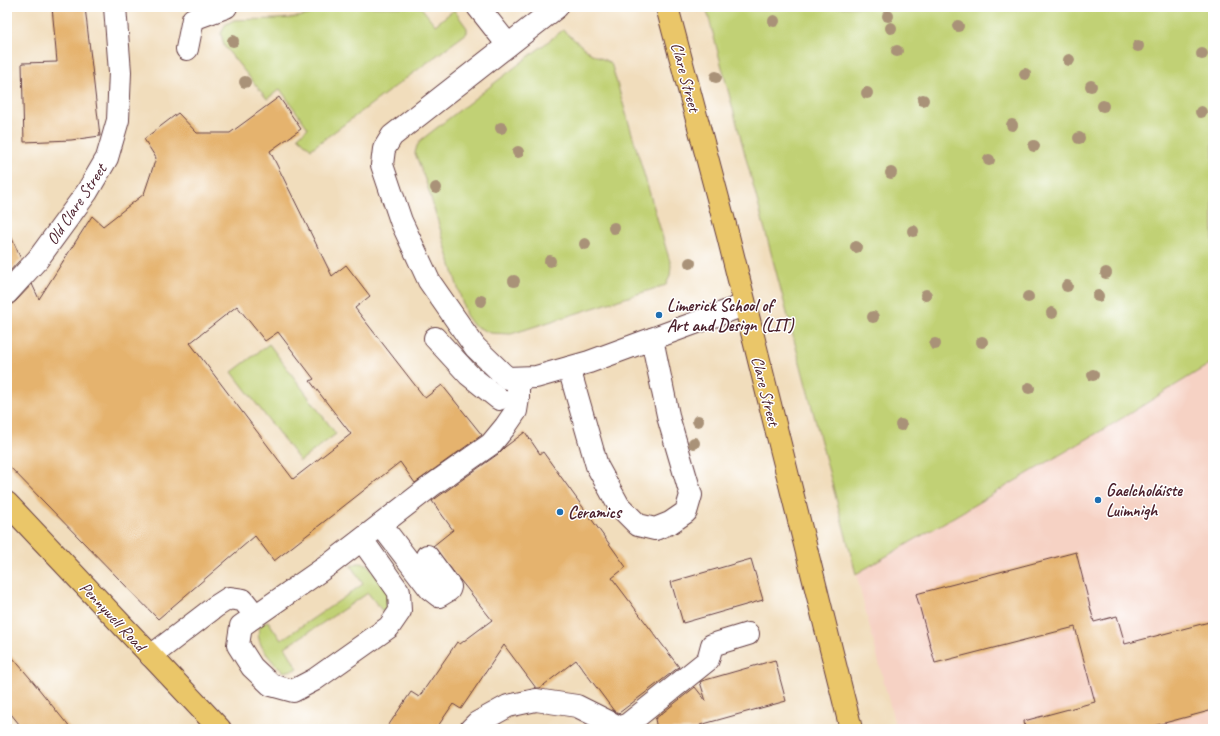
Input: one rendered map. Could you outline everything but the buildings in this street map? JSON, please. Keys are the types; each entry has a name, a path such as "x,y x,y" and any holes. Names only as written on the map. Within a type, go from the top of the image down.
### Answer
{"main road":[{"name":"Clare Street","path":"667,7 728,236 851,729"},
{"name":"Pennywell Road","path":"7,503 220,729"}],"street":[{"name":"Old Clare Street","path":"7,293 38,259 87,192 107,158 118,120 120,72 115,7"},
{"path":"187,49 193,19 226,7"},
{"path":"478,7 508,45"},
{"path":"557,7 392,136 384,149 382,165 401,221 429,281 475,347 507,378 536,377 569,368 744,305"},
{"path":"435,338 469,375 499,399"},
{"path":"569,368 597,466 619,506 638,525 656,529 686,512 692,495 669,420 652,339"},
{"path":"362,540 399,592 400,611 389,627 314,680 292,691 272,685 252,666 238,645 241,626 330,564 431,486 491,444 516,411 518,398 518,378"},
{"path":"381,525 430,590 439,596 442,596 449,590 450,587 427,556"},
{"path":"151,656 215,607 230,598 243,600 255,615"},
{"path":"471,729 477,723 508,706 536,700 577,706 623,728 708,660 712,646 748,634"}],"shaded area":[{"name":"Gaelcholáiste Luimnigh","path":"1213,362 1213,729 896,729 856,574 1111,425"}],"green space":[{"path":"327,7 421,7 435,25 454,10 467,28 467,33 311,149 298,137 308,128 280,89 267,99 224,46 221,34 225,25 234,20 294,18 305,16"},
{"path":"706,7 1213,7 1213,362 1111,425 856,574"},
{"path":"563,30 590,53 611,63 671,265 670,276 666,285 511,334 490,333 473,325 466,315 427,185 415,153 421,140"},
{"path":"269,344 336,434 300,461 232,372"},
{"path":"358,563 367,564 389,591 389,606 383,612 368,593 285,647 298,669 283,672 269,657 261,644 259,631 261,625 268,621 281,640 363,584 351,566"}],"place":[{"name":"Limerick School of Art and Design (LIT)","path":"659,315"},
{"name":"Gaelcholáiste Luimnigh","path":"1098,500"},
{"name":"Ceramics","path":"560,512"}]}
